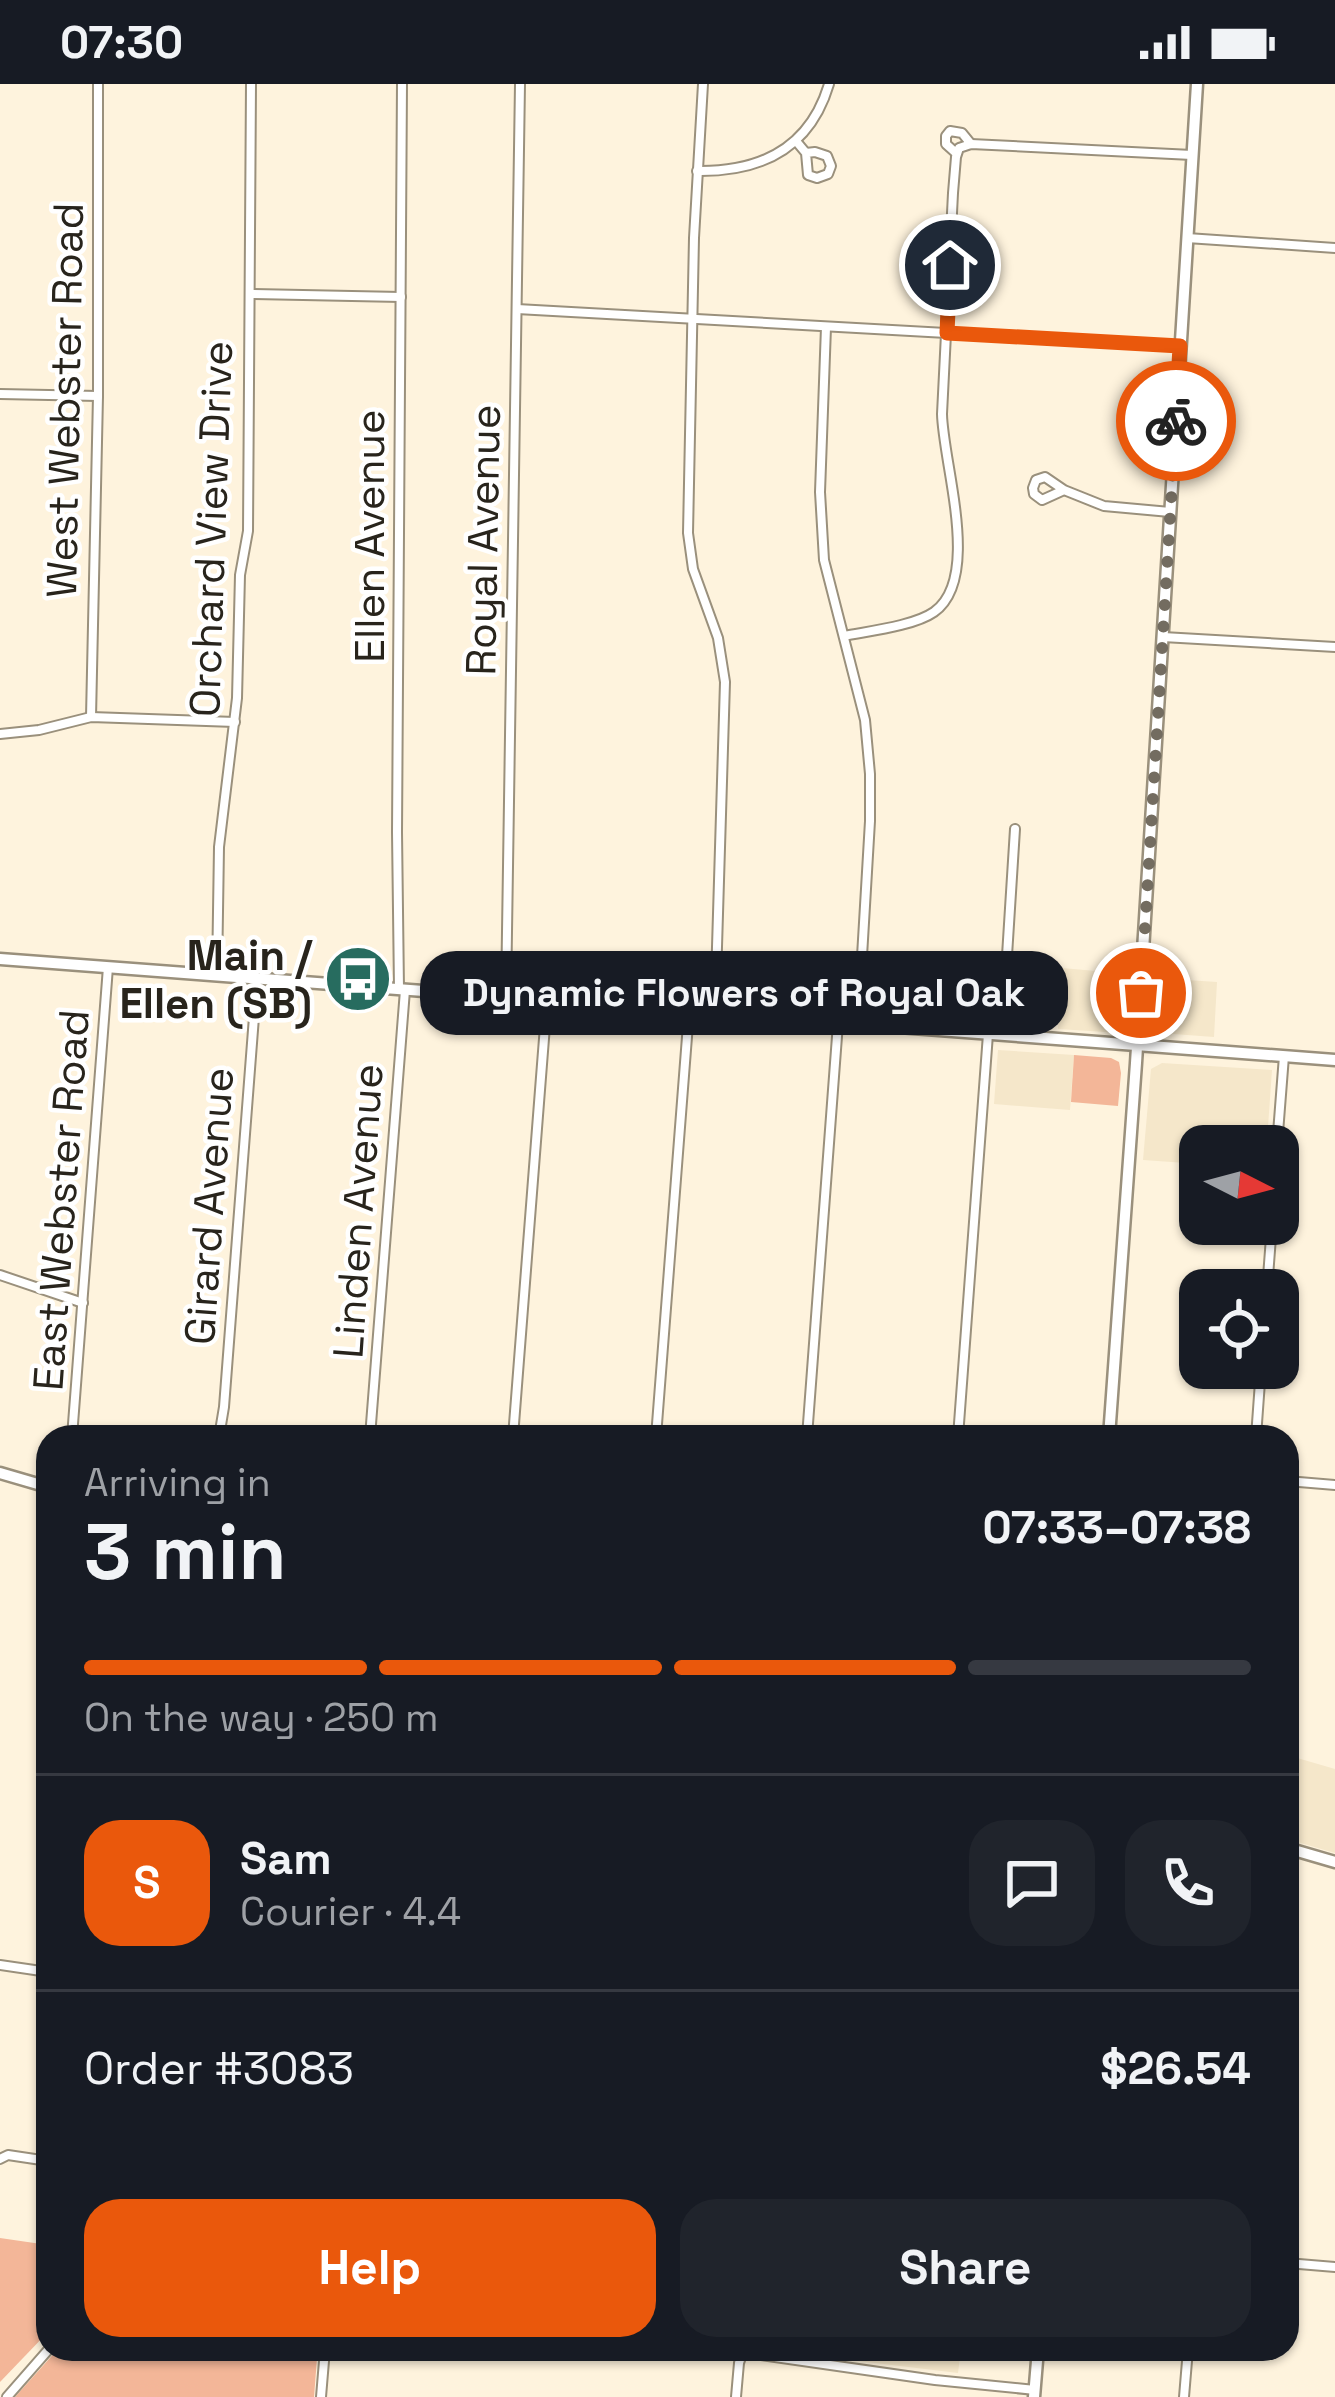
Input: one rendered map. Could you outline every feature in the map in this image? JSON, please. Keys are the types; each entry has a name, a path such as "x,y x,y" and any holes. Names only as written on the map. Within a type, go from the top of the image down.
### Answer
{"main road":[{"path":"1110,1425 1197,84"},
{"path":"0,959 1335,1060"},
{"path":"0,1474 36,1484"},
{"path":"1299,1852 1335,1862"},
{"path":"1034,2393 1036,2361"}],"street":[{"name":"West Webster Road","path":"91,717 98,84"},
{"name":"Orchard View Drive","path":"217,976 219,847 235,722 239,574 248,531 251,84"},
{"name":"Ellen Avenue","path":"402,84 397,812 402,989"},
{"name":"Royal Avenue","path":"506,997 520,84"},
{"path":"703,84 688,533 693,569 718,638 725,682 715,1013"},
{"path":"697,171 755,165 796,141 829,84"},
{"path":"971,144 962,133 950,131 946,136 946,145 958,150 971,144 1192,155"},
{"path":"796,141 806,153"},
{"path":"844,636 925,617 942,604 953,586 956,525 943,434 958,150"},
{"path":"1187,238 1335,248"},
{"path":"250,294 400,297"},
{"path":"517,309 1180,346"},
{"path":"826,327 821,528 830,592 865,720 870,774 857,1024"},
{"path":"0,394 98,396"},
{"path":"1064,490 1104,506 1170,512"},
{"path":"1163,637 1335,647"},
{"path":"0,734 91,717 235,722"},
{"path":"959,1425 1015,830"},
{"name":"East Webster Road","path":"73,1425 108,967"},
{"name":"Girard Avenue","path":"221,1425 257,979"},
{"name":"Linden Avenue","path":"371,1425 402,989"},
{"path":"514,1425 547,1000"},
{"path":"657,1425 689,1011"},
{"path":"808,1425 838,1023"},
{"path":"1279,1125 1284,1056"},
{"path":"0,1275 83,1303"},
{"path":"1257,1425 1259,1389"},
{"path":"1299,1482 1335,1485"},
{"path":"0,1965 36,1970"},
{"path":"3,2154 36,2159"},
{"path":"1299,2265 1335,2267"},
{"path":"7,2397 38,2361"},
{"path":"322,2397 324,2361"},
{"path":"736,2397 740,2361"},
{"path":"810,2361 1034,2393"},
{"path":"1184,2397 1187,2361"}],"shaded area":[{"path":"1062,968 1130,974 1127,1025 1121,1033 1058,1029"},
{"path":"1157,978 1217,982 1214,1037 1160,1033 1154,1026"},
{"path":"998,1050 1074,1055 1070,1110 994,1104"},
{"path":"1074,1055 1119,1062 1118,1106 1071,1102"},
{"path":"1162,1063 1272,1070 1268,1125 1179,1125 1179,1163 1143,1160 1151,1069"},
{"path":"1299,1758 1335,1769 1335,1853 1299,1842"},
{"path":"0,2238 36,2243 36,2344 0,2382"},
{"path":"47,2361 317,2361 314,2397 15,2397"},
{"path":"859,2361 960,2361 958,2373"}],"way so far":[{"path":"1141,993 1176,421"}],"place":[{"name":"Main / Ellen (SB)","path":"358,979"},
{"name":"Dynamic Flowers of Royal Oak","path":"1141,993"}],"route":[{"path":"950,265 947,333 1180,346 1176,421"}]}
